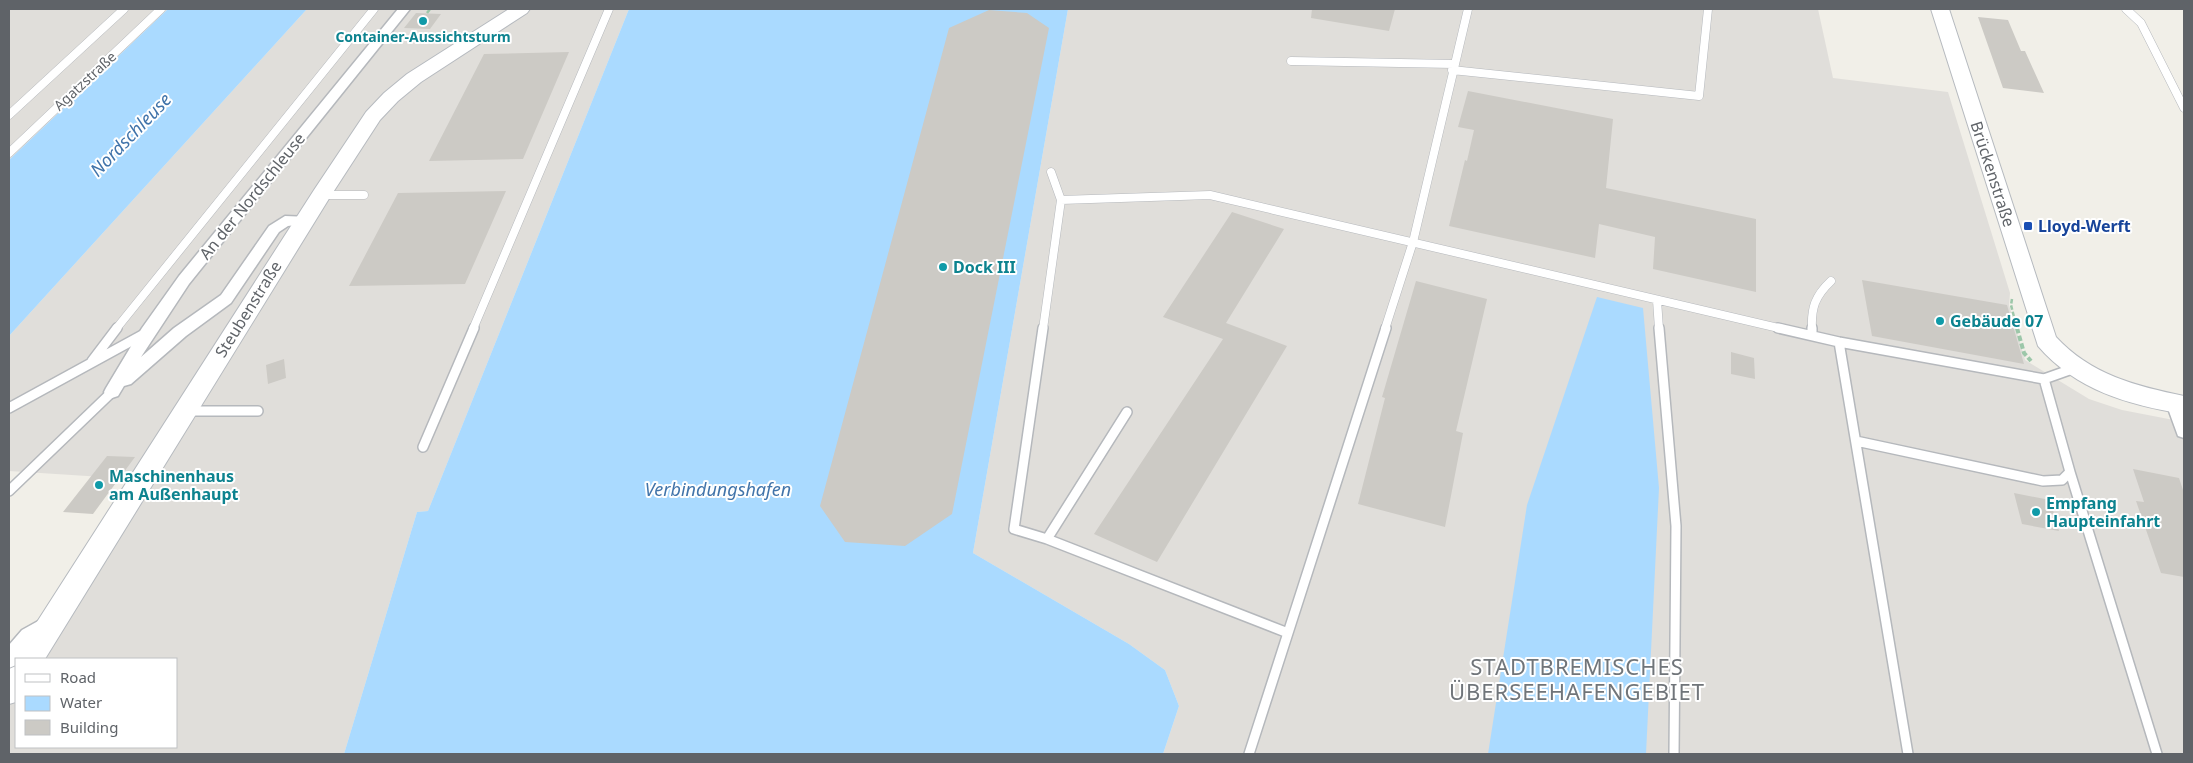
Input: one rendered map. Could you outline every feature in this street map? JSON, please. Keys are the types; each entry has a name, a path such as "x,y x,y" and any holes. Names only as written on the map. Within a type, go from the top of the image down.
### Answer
{"street":[{"name":"An der Nordschleuse","path":"112,392 148,332 184,280 404,9"},
{"name":"Steubenstraße","path":"30,658 358,136 391,98 444,58 521,9"},
{"name":"Brückenstraße","path":"1940,9 2046,340 2058,354 2075,368"},
{"name":"An der Nordschleuse","path":"112,392 180,332 226,299 274,229 285,221 305,220"},
{"path":"2075,368 2120,390 2179,404 2184,431"},
{"path":"9,660 29,636 56,616"}],"lane":[{"path":"9,115 124,9"},
{"name":"Agatzstraße","path":"9,153 161,9"},
{"path":"92,361 124,318 374,9"},
{"path":"423,447 609,9"},
{"path":"1249,754 1413,242 1468,9"},
{"path":"1291,61 1453,67 1699,96 1708,9"},
{"path":"2126,9 2141,23 2184,108"},
{"path":"1051,172 1061,200 1014,528 1047,539 1288,633"},
{"path":"321,195 364,195"},
{"path":"1061,200 1210,195 1839,342 2044,379 2075,368"},
{"path":"1812,335 1811,308 1817,293 1831,282"},
{"path":"1657,300 1676,526 1674,754"},
{"path":"9,408 148,332"},
{"path":"1839,342 1908,754"},
{"path":"2044,379 2070,472 2157,754"},
{"name":"An der Nordschleuse","path":"9,491 112,392"},
{"path":"185,411 258,411"},
{"path":"1047,539 1127,412"},
{"path":"1856,442 2043,481 2062,480 2070,472"}],"path":[{"path":"427,13 430,9"}],"shaded area":[{"path":"9,9 168,9 9,160"},
{"path":"307,9 629,9 428,511 417,512 344,754 9,754 9,677 15,667 15,748 178,748 178,658 21,658 134,479 9,471 9,336"},
{"name":"Lloyd-Werft","path":"1068,9 1818,9 1833,78 1948,92 2010,293 2009,305 2025,360 2089,399 2122,410 2184,422 2184,754 1163,754 1179,706 1165,670 1129,644 973,553"}],"water":[{"name":"Nordschleuse","path":"168,9 307,9 9,336 9,160"},
{"name":"Verbindungshafen","path":"629,9 1068,9 973,553 1129,644 1165,670 1179,706 1163,754 344,754 417,512 428,511"},
{"path":"1597,297 1643,308 1659,488 1646,754 1488,754 1527,505"}],"building":[{"path":"1312,9 1395,9 1389,31 1311,18"},
{"name":"Dock III","path":"989,10 1027,13 1049,28 952,514 905,546 845,542 820,506 949,28"},
{"name":"Container-Aussichtsturm","path":"416,13 441,14 430,29 404,28"},
{"path":"1978,17 2008,20 2021,51 2025,51 2044,93 2003,88"},
{"path":"569,52 523,159 429,161 484,54"},
{"path":"1468,91 1613,119 1606,188 1756,219 1756,292 1653,269 1655,237 1599,224 1595,258 1449,226 1474,130 1458,127"},
{"path":"506,191 465,284 349,286 398,193"},
{"path":"1232,212 1284,229 1226,323 1287,346 1157,562 1094,534 1223,339 1163,317"},
{"name":"Gebäude 07","path":"1862,280 2007,305 2024,364 1872,336"},
{"path":"1416,281 1487,299 1456,431 1463,433 1445,527 1358,504 1385,398 1382,397"},
{"path":"1731,352 1754,358 1755,379 1731,374"},
{"path":"284,359 286,378 268,384 266,365"},
{"name":"Maschinenhaus am Außenhaupt","path":"107,456 135,457 93,514 63,512"},
{"path":"2133,469 2179,478 2184,493 2184,577 2161,573 2136,501 2144,502"},
{"name":"Empfang Haupteinfahrt","path":"2014,493 2050,500 2059,531 2022,524"}],"place":[{"name":"Container-Aussichtsturm","path":"423,21"},
{"name":"Lloyd-Werft","path":"2028,226"},
{"name":"Dock III","path":"943,267"},
{"name":"Gebäude 07","path":"1940,321"},
{"name":"Maschinenhaus am Außenhaupt","path":"99,485"},
{"name":"Empfang Haupteinfahrt","path":"2036,512"}],"district":[{"name":"STADTBREMISCHES ÜBERSEEHAFENGEBIET","path":"1577,680"}]}
